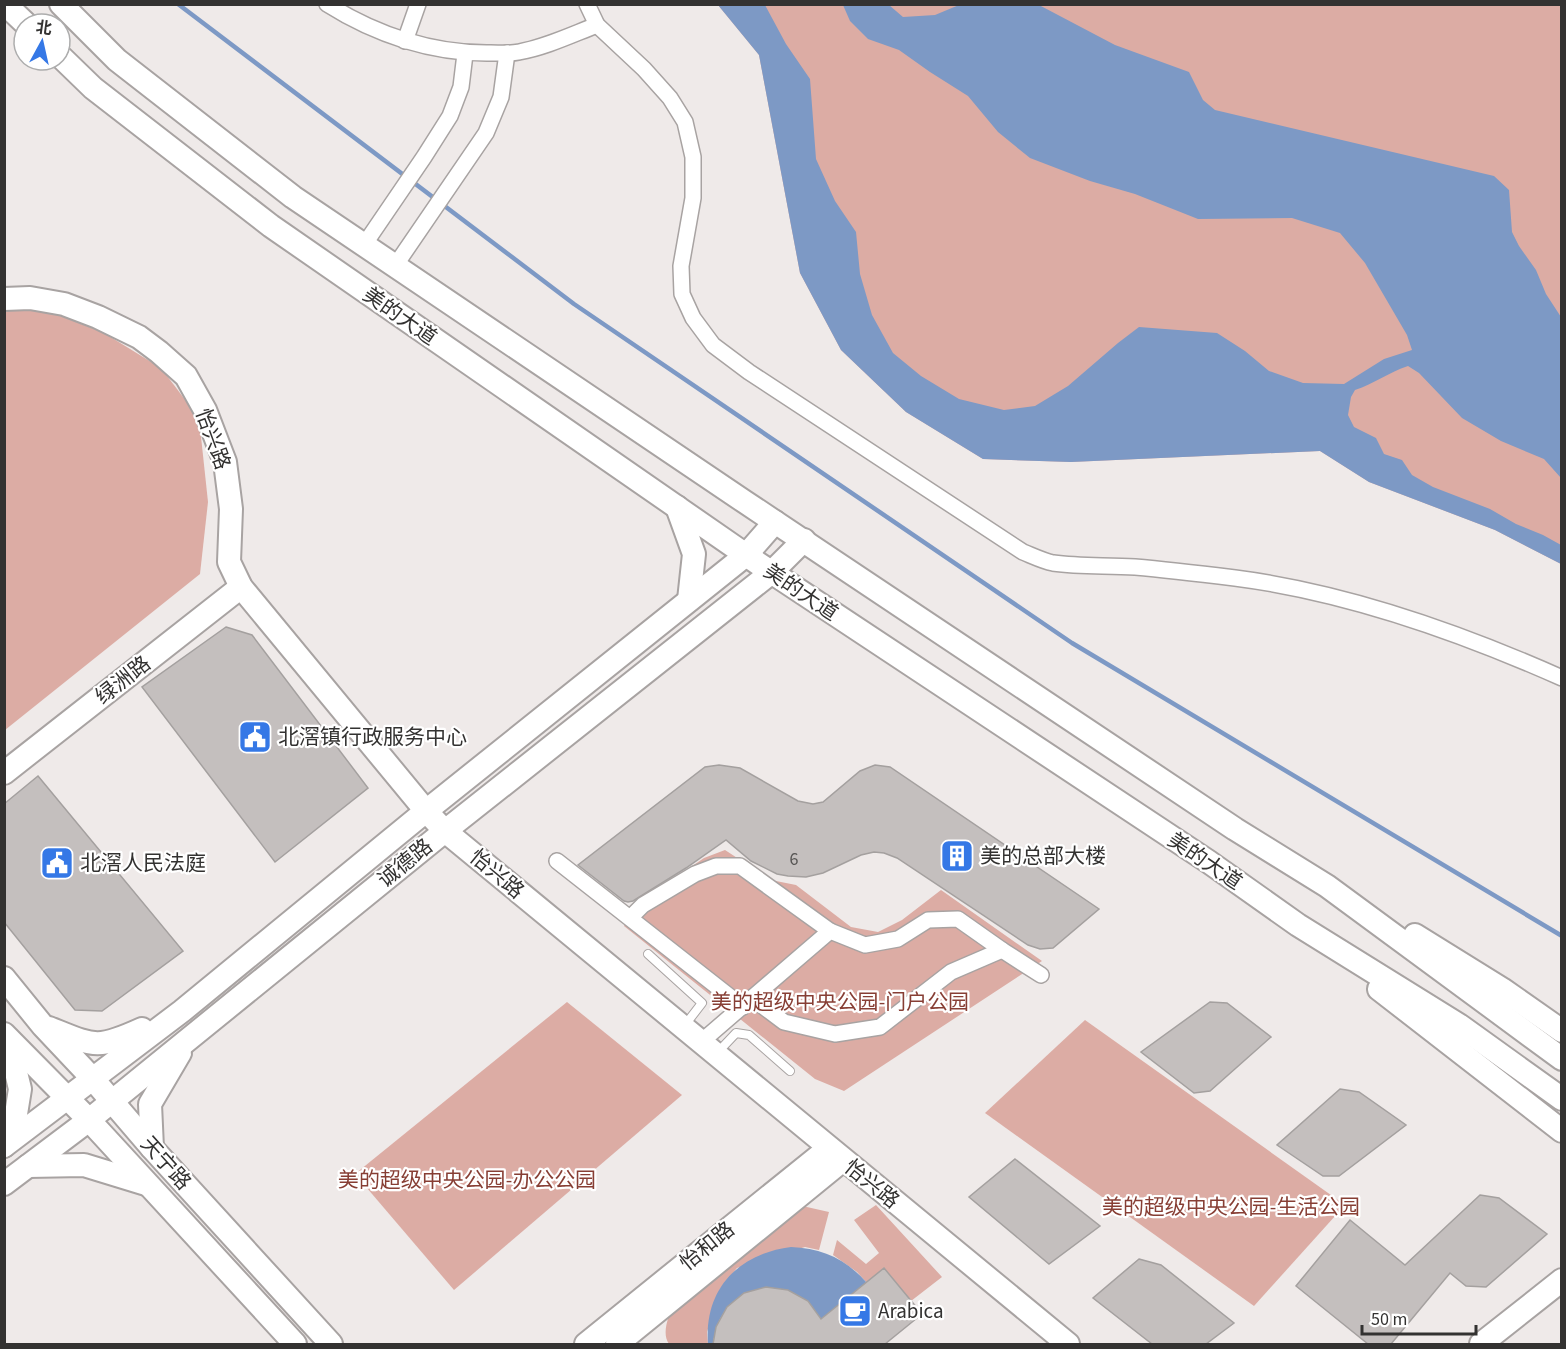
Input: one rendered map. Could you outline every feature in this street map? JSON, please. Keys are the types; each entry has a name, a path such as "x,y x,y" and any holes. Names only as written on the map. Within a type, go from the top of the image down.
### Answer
{"main road":[{"name":"美的大道","path":"61,4 117,60 293,197 1235,829 1327,886 1562,1059"},
{"name":"美的大道","path":"72,68 93,88 271,226 746,555 1209,862 1298,925 1459,1025 1562,1099"},
{"name":"怡兴路","path":"4,299 30,298 64,304 98,317 139,337 186,376 205,410 225,462 231,509 229,562 241,587 426,811 445,831 1068,1344"},
{"path":"677,507 694,554 689,600"},
{"name":"诚德路","path":"4,1146 182,1011 426,811 746,555 775,522"},
{"name":"诚德路","path":"4,1184 89,1120 445,831 772,572 804,540"},
{"name":"绿洲路","path":"4,773 241,587"},
{"path":"1327,886 1440,950 1502,989 1562,1031"},
{"path":"1298,925 1562,1131"},
{"name":"天宁路","path":"4,978 43,1026 331,1344"},
{"path":"43,1026 90,1044 113,1042 182,1011"},
{"path":"4,1146 16,1114 20,1089 6,1036"},
{"name":"天宁路","path":"6,1036 89,1120 295,1344"},
{"path":"152,1148 150,1104 187,1041"},
{"name":"怡和路","path":"617,1344 638,1337 836,1154"},
{"name":"怡和路","path":"586,1344 836,1154"},
{"path":"28,1166 84,1165 147,1184"},
{"path":"1481,1344 1562,1280"}],"street":[{"path":"327,4 351,19 405,41 465,54 517,53 555,42 597,25"},
{"path":"405,41 418,4"},
{"path":"587,4 597,25 644,69 670,98 685,122 693,157 693,198 681,266 682,294 693,318 713,345 749,372 1023,552 1051,562 1146,568 1286,587 1426,624 1499,650 1562,678"},
{"path":"395,266 486,133 501,97 507,53"},
{"path":"364,245 450,116 461,87 465,54"},
{"path":"557,861 748,1003 784,1022 835,1034 880,1027 951,972 1002,950"},
{"path":"631,918 643,905 695,874 716,866 740,866 830,931 865,945 898,939 928,920 958,919 1041,975"},
{"path":"709,1048 748,1003 830,931"}],"lane":[{"path":"648,954 702,1003 683,1028"},
{"path":"709,1048 736,1033 749,1035 790,1071"}],"green space":[{"path":"718,5 1561,5 1561,564 1495,530 1369,482 1320,451 1071,462 983,459 906,412 841,350 800,273 759,55"},
{"path":"5,307 51,312 104,333 161,368 199,418 208,502 200,574 5,730"},
{"name":"美的超级中央公园-门户公园","path":"725,850 771,880 796,885 851,927 878,932 902,920 941,890 1042,961 844,1091 815,1079 624,926 632,907 704,858"},
{"name":"美的超级中央公园-办公公园","path":"567,1002 682,1095 454,1290 355,1174"},
{"name":"美的超级中央公园-生活公园","path":"1085,1020 1345,1205 1254,1306 985,1113"},
{"path":"798,1205 829,1212 819,1250 805,1247 737,1268 720,1289 707,1332 708,1344 669,1344 666,1329 674,1303"},
{"path":"876,1205 942,1277 911,1301 884,1268 867,1283 857,1272 833,1255 837,1240 866,1264 879,1253 854,1220"}],"water":[{"path":"718,5 765,5 786,44 810,79 816,159 835,201 856,232 860,274 872,315 893,353 921,376 959,399 1004,410 1035,406 1068,386 1139,327 1217,333 1245,351 1269,371 1303,383 1344,384 1384,359 1412,350 1407,335 1365,263 1340,233 1292,218 1198,219 1135,194 1090,181 1030,158 998,132 968,96 899,50 868,39 850,21 843,5 889,5 903,17 935,15 959,5 1039,5 1115,45 1189,72 1203,100 1215,110 1494,176 1509,190 1512,232 1536,270 1546,294 1561,317 1561,478 1544,459 1501,441 1462,418 1419,373 1408,366 1355,390 1351,397 1348,415 1354,427 1376,438 1384,454 1402,460 1412,475 1433,487 1490,509 1561,545 1561,564 1495,530 1369,482 1320,451 1071,462 983,459 906,412 841,350 800,273 759,55"},
{"path":"791,1247 833,1256 851,1267 867,1283 821,1319 808,1301 744,1293 722,1315 713,1344 708,1344 708,1325 712,1307 718,1291 728,1278 755,1258"}],"building":[{"name":"北滘镇行政服务中心","path":"226,627 252,635 368,788 275,862 142,687"},
{"name":"美的总部大楼","path":"719,765 740,768 798,801 813,804 823,802 860,771 875,765 890,767 1099,909 1053,948 1040,949 1028,945 897,858 884,853 874,852 861,855 823,873 806,877 788,876 777,874 751,861 726,840 686,868 628,902 578,865 705,767"},
{"name":"北滘人民法庭","path":"38,776 183,951 102,1011 75,1010 4,922 4,804"},
{"path":"1210,1002 1227,1003 1271,1037 1210,1091 1194,1093 1141,1052"},
{"path":"1340,1089 1359,1092 1406,1125 1339,1176 1323,1176 1277,1145"},
{"path":"1015,1159 1100,1226 1049,1264 969,1197"},
{"path":"1480,1195 1499,1198 1547,1234 1486,1287 1466,1286 1450,1273 1391,1344 1368,1344 1296,1286 1350,1220 1405,1265"},
{"path":"1139,1259 1161,1265 1234,1323 1206,1344 1152,1344 1093,1298"},
{"path":"884,1268 922,1314 885,1344 713,1344 716,1327 727,1307 744,1293 766,1287 788,1290 808,1301 821,1319"}],"waterway":[{"path":"178,4 574,304 1072,643 1562,936"}],"place":[{"name":"北滘镇行政服务中心","path":"255,737"},
{"name":"美的总部大楼","path":"957,856"},
{"name":"北滘人民法庭","path":"57,863"},
{"name":"Arabica","path":"855,1311"}]}
